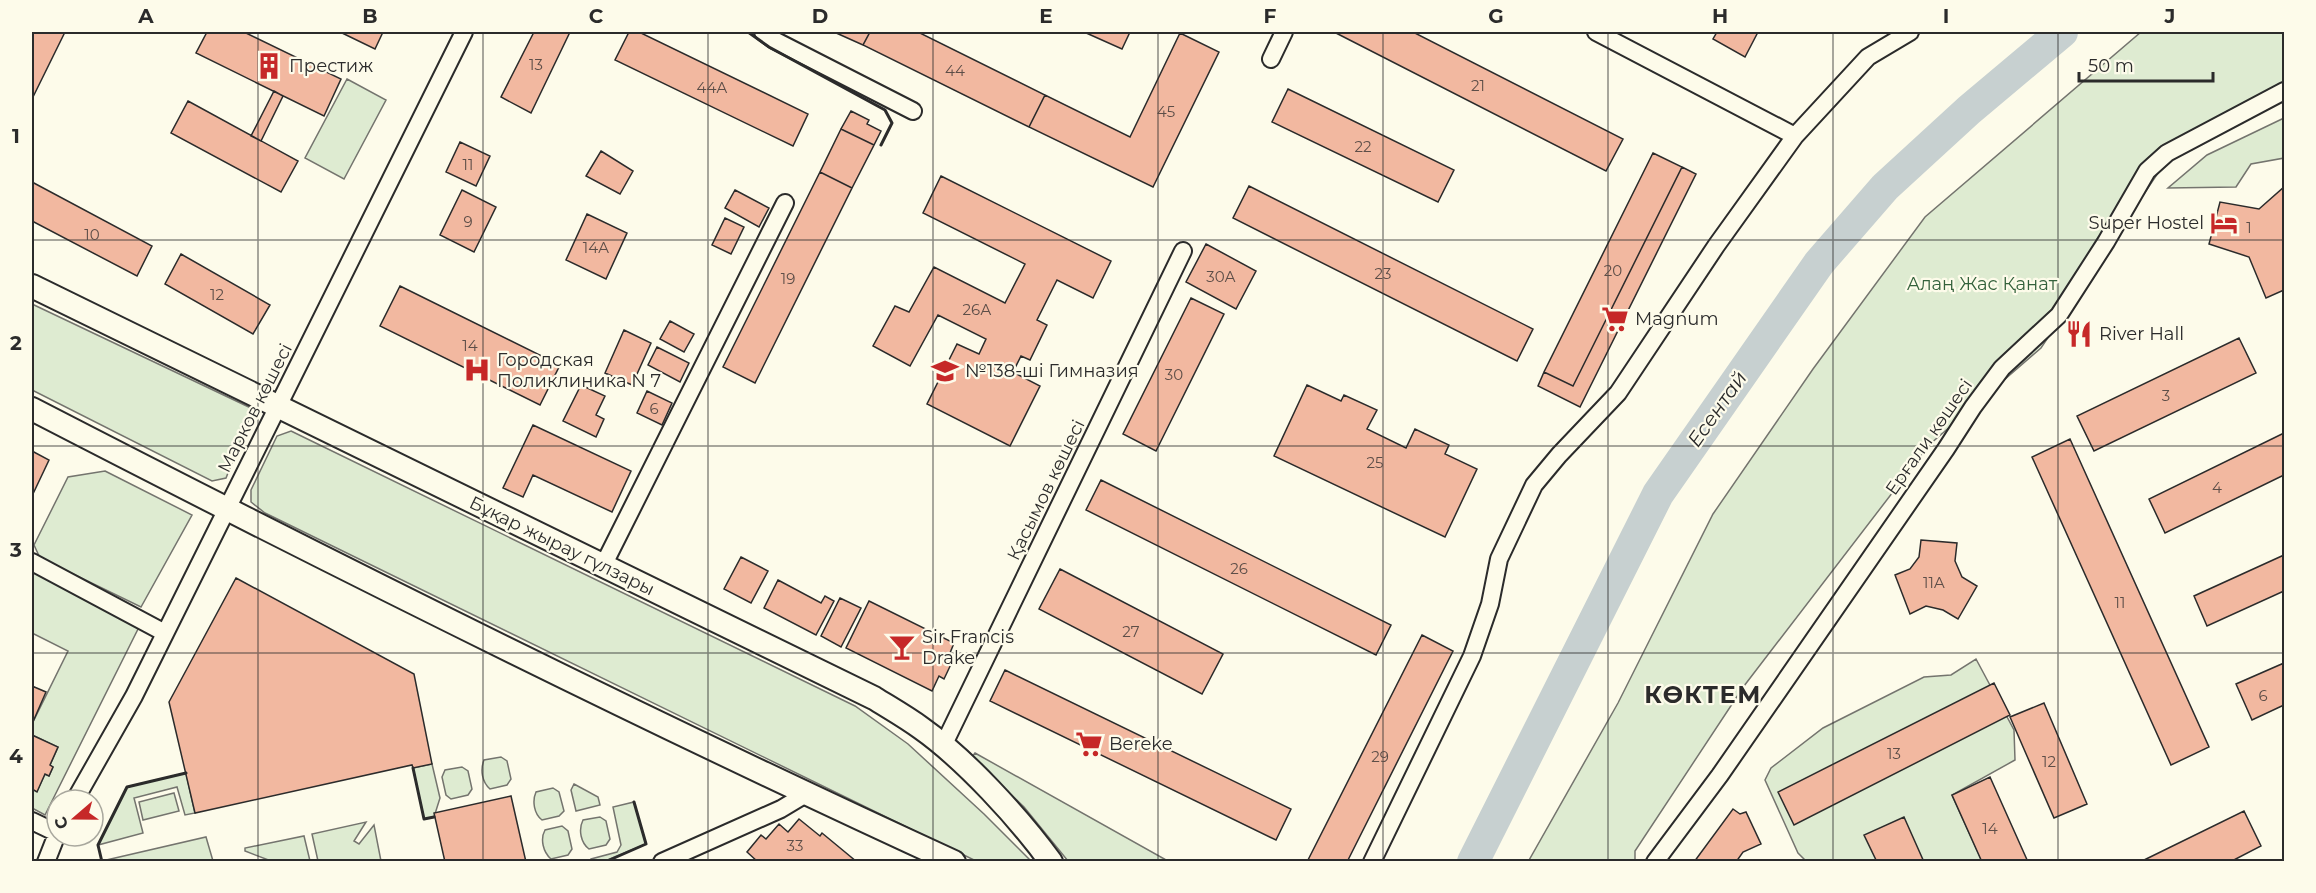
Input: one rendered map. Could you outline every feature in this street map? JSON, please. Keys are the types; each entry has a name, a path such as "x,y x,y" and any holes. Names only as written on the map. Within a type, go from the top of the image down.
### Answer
{"street":[{"name":"Марков көшесі","path":"82,788 134,696 464,32"},
{"path":"763,32 774,40 913,111"},
{"path":"1271,59 1284,32"},
{"path":"1596,32 1795,136"},
{"path":"1372,861 1472,656 1490,604 1499,559 1534,485 1618,393 1716,246 1795,136 1868,57 1910,32"},
{"name":"Ерғали көшесі","path":"1655,861 1720,775 1973,407 2002,368 2059,315 2106,242 2147,171 2167,153 2284,91"},
{"path":"603,566 785,203"},
{"name":"Қасымов көшесі","path":"942,746 1183,251"},
{"name":"Бұқар жырау гүлзары","path":"32,286 874,698 922,729 942,746 1006,808 1051,861"},
{"path":"32,410 226,509 806,794 954,861"},
{"path":"32,562 165,633"},
{"path":"662,861 781,809 806,794"}],"green space":[{"name":"Алаң Жас Қанат","path":"2141,32 2284,32 2284,84 2182,137 2041,348 1929,445 1744,686 1635,851 1635,861 1528,862 1618,703 1713,514 1813,369 1925,217"},
{"path":"347,79 386,100 344,179 305,158"},
{"path":"2284,118 2284,158 2251,164 2236,187 2168,188 2207,155"},
{"path":"32,304 253,409 226,478 212,481 32,390"},
{"path":"291,431 855,706 908,744 1031,861 976,861 265,513 251,502 251,490 277,436"},
{"path":"105,471 192,515 141,607 40,558 34,545 68,477"},
{"path":"32,570 140,625 58,788 45,788 45,815 32,808 32,789 37,791 45,774 49,776 53,767 50,765 58,747 32,735 32,724 68,651 32,633"},
{"path":"1976,659 2014,730 2015,760 1952,795 1982,861 1806,861 1798,853 1765,780 1771,768 1823,728 1924,677 1951,675"},
{"path":"975,753 1168,861 1068,861 1024,807 972,757"},
{"path":"501,757 507,761 511,779 507,785 490,789 482,776 484,760"},
{"path":"432,764 440,798 434,817 424,819 413,768"},
{"path":"462,767 468,771 472,789 468,795 451,799 446,795 442,777 445,770"},
{"path":"186,773 195,813 185,815 177,787 134,798 143,833 105,843 105,831 127,787"},
{"path":"574,784 598,797 600,805 576,811 571,790"},
{"path":"553,788 559,792 564,811 559,816 542,820 534,803 536,792"},
{"path":"174,793 179,811 143,820 139,802"},
{"path":"634,802 646,844 605,861 589,861 617,852 621,845 613,807"},
{"path":"600,817 606,821 610,839 606,845 589,849 581,836 581,824 583,820"},
{"path":"366,822 354,841 359,844 374,825 381,861 318,861 312,834"},
{"path":"562,826 568,831 572,849 568,855 551,859 543,845 543,834 545,830"},
{"path":"304,836 310,861 271,861 245,851 245,848"},
{"path":"206,837 213,861 102,861"}],"building":[{"path":"32,32 65,32 32,99"},
{"name":"Престиж","path":"207,32 244,32 341,79 324,116 196,53"},
{"path":"340,32 383,32 375,49"},
{"path":"534,32 570,32 531,113 501,97"},
{"path":"629,32 639,32 808,114 793,146 615,60"},
{"path":"834,32 870,32 863,45"},
{"path":"870,32 918,32 1045,95 1029,127 863,45"},
{"path":"1084,32 1130,32 1122,49"},
{"path":"1334,32 1413,32 1623,139 1606,171"},
{"path":"1717,32 1758,32 1745,57 1713,39"},
{"path":"1180,33 1219,52 1153,187 1029,127 1045,95 1130,137"},
{"path":"1288,89 1454,170 1438,202 1272,122"},
{"path":"274,91 283,96 261,141 251,136"},
{"path":"188,101 298,161 281,192 171,133"},
{"path":"851,111 869,120 867,124 881,131 874,145 841,129"},
{"path":"841,129 874,145 852,188 820,172"},
{"path":"460,142 490,156 476,186 446,172"},
{"path":"601,151 633,171 620,194 586,176"},
{"path":"1653,153 1682,167 1573,386 1544,372"},
{"path":"1682,167 1696,174 1580,407 1538,386 1544,372 1573,386"},
{"path":"820,172 852,188 755,383 723,367"},
{"path":"941,176 1111,261 1093,298 1057,280 1037,320 1047,325 1030,360 1021,356 1013,372 1040,386 1010,446 927,404 957,344 979,354 986,339 938,315 910,366 873,346 895,306 909,312 934,267 1005,303 1025,264 923,213"},
{"path":"32,182 152,246 137,276 32,221"},
{"path":"1249,186 1533,329 1517,361 1233,218"},
{"path":"2284,187 2284,290 2266,298 2249,257 2209,244 2220,202 2259,209"},
{"path":"462,190 496,207 474,252 440,235"},
{"path":"735,190 769,208 759,227 725,208"},
{"path":"587,214 627,233 606,279 566,260"},
{"path":"725,218 744,227 731,254 712,245"},
{"path":"1206,244 1256,271 1236,309 1186,282"},
{"path":"181,254 270,305 253,334 165,284"},
{"path":"400,286 560,365 540,405 380,326"},
{"path":"1191,298 1224,314 1156,451 1123,434"},
{"path":"670,321 694,334 684,352 660,339"},
{"path":"624,330 651,343 632,385 605,373"},
{"path":"2239,338 2256,373 2094,451 2077,416"},
{"path":"657,347 689,363 680,382 648,365"},
{"path":"581,385 605,396 596,415 604,419 596,437 563,421"},
{"path":"1307,385 1341,401 1344,395 1377,410 1367,429 1406,448 1415,429 1449,445 1445,454 1477,469 1445,537 1274,456"},
{"path":"647,391 672,403 662,425 637,413"},
{"path":"533,425 631,471 612,512 533,475 523,497 503,488"},
{"path":"2284,433 2284,475 2165,533 2149,499"},
{"path":"2070,439 2209,747 2171,765 2032,457"},
{"path":"32,451 49,460 32,496"},
{"path":"1101,480 1391,625 1376,655 1086,510"},
{"path":"1921,540 1957,543 1955,561 1962,577 1977,586 1958,619 1943,610 1926,606 1910,614 1895,575 1910,569 1919,557"},
{"path":"2284,555 2284,591 2207,626 2194,596"},
{"path":"741,557 768,571 751,603 724,589"},
{"path":"1060,569 1223,654 1202,694 1039,609"},
{"path":"236,578 414,674 432,764 413,768 412,765 195,813 169,702"},
{"path":"778,580 821,603 825,596 834,601 816,635 764,608"},
{"path":"840,598 861,608 841,647 821,636"},
{"path":"869,601 954,643 948,658 953,660 944,679 939,676 932,691 846,648"},
{"path":"1422,635 1453,651 1347,862 1311,862 1308,860"},
{"path":"2284,663 2284,705 2252,720 2236,684"},
{"path":"1005,670 1291,809 1276,840 990,701"},
{"path":"1994,683 2010,715 1794,825 1778,792"},
{"path":"32,686 46,692 32,724"},
{"path":"2044,703 2087,804 2054,818 2010,717"},
{"path":"32,735 58,747 50,765 53,767 49,776 45,774 37,792 32,789"},
{"path":"1990,777 2028,862 1982,862 1952,795"},
{"path":"511,796 526,862 445,862 434,813"},
{"path":"1733,809 1740,814 1746,812 1761,844 1743,852 1736,862 1694,862"},
{"path":"2244,811 2261,846 2230,862 2140,862"},
{"path":"1904,817 1924,862 1877,862 1864,835"},
{"path":"799,819 820,836 822,833 857,862 758,862 747,852 761,835 766,839 779,824 788,832"}],"waterway":[{"name":"Есентай","path":"1473,862 1658,494 1819,263 1885,187 1969,110 2062,32"}],"wall":[{"path":"748,32 769,47 885,110 892,123 881,145"},
{"path":"413,768 424,819 434,817"},
{"path":"102,862 98,845 127,787 186,773"},
{"path":"605,862 646,844 634,802"}],"place":[{"name":"Престиж","path":"269,66"},
{"name":"Super Hostel","path":"2224,223"},
{"name":"Magnum","path":"1615,319"},
{"name":"River Hall","path":"2079,334"},
{"name":"Городская Поликлиника N 7","path":"477,370"},
{"name":"№138-ші Гимназия","path":"945,371"},
{"name":"Sir Francis Drake","path":"902,647"},
{"name":"Bereke","path":"1089,744"}],"district":[{"name":"КӨКТЕМ","path":"1703,694"}]}
